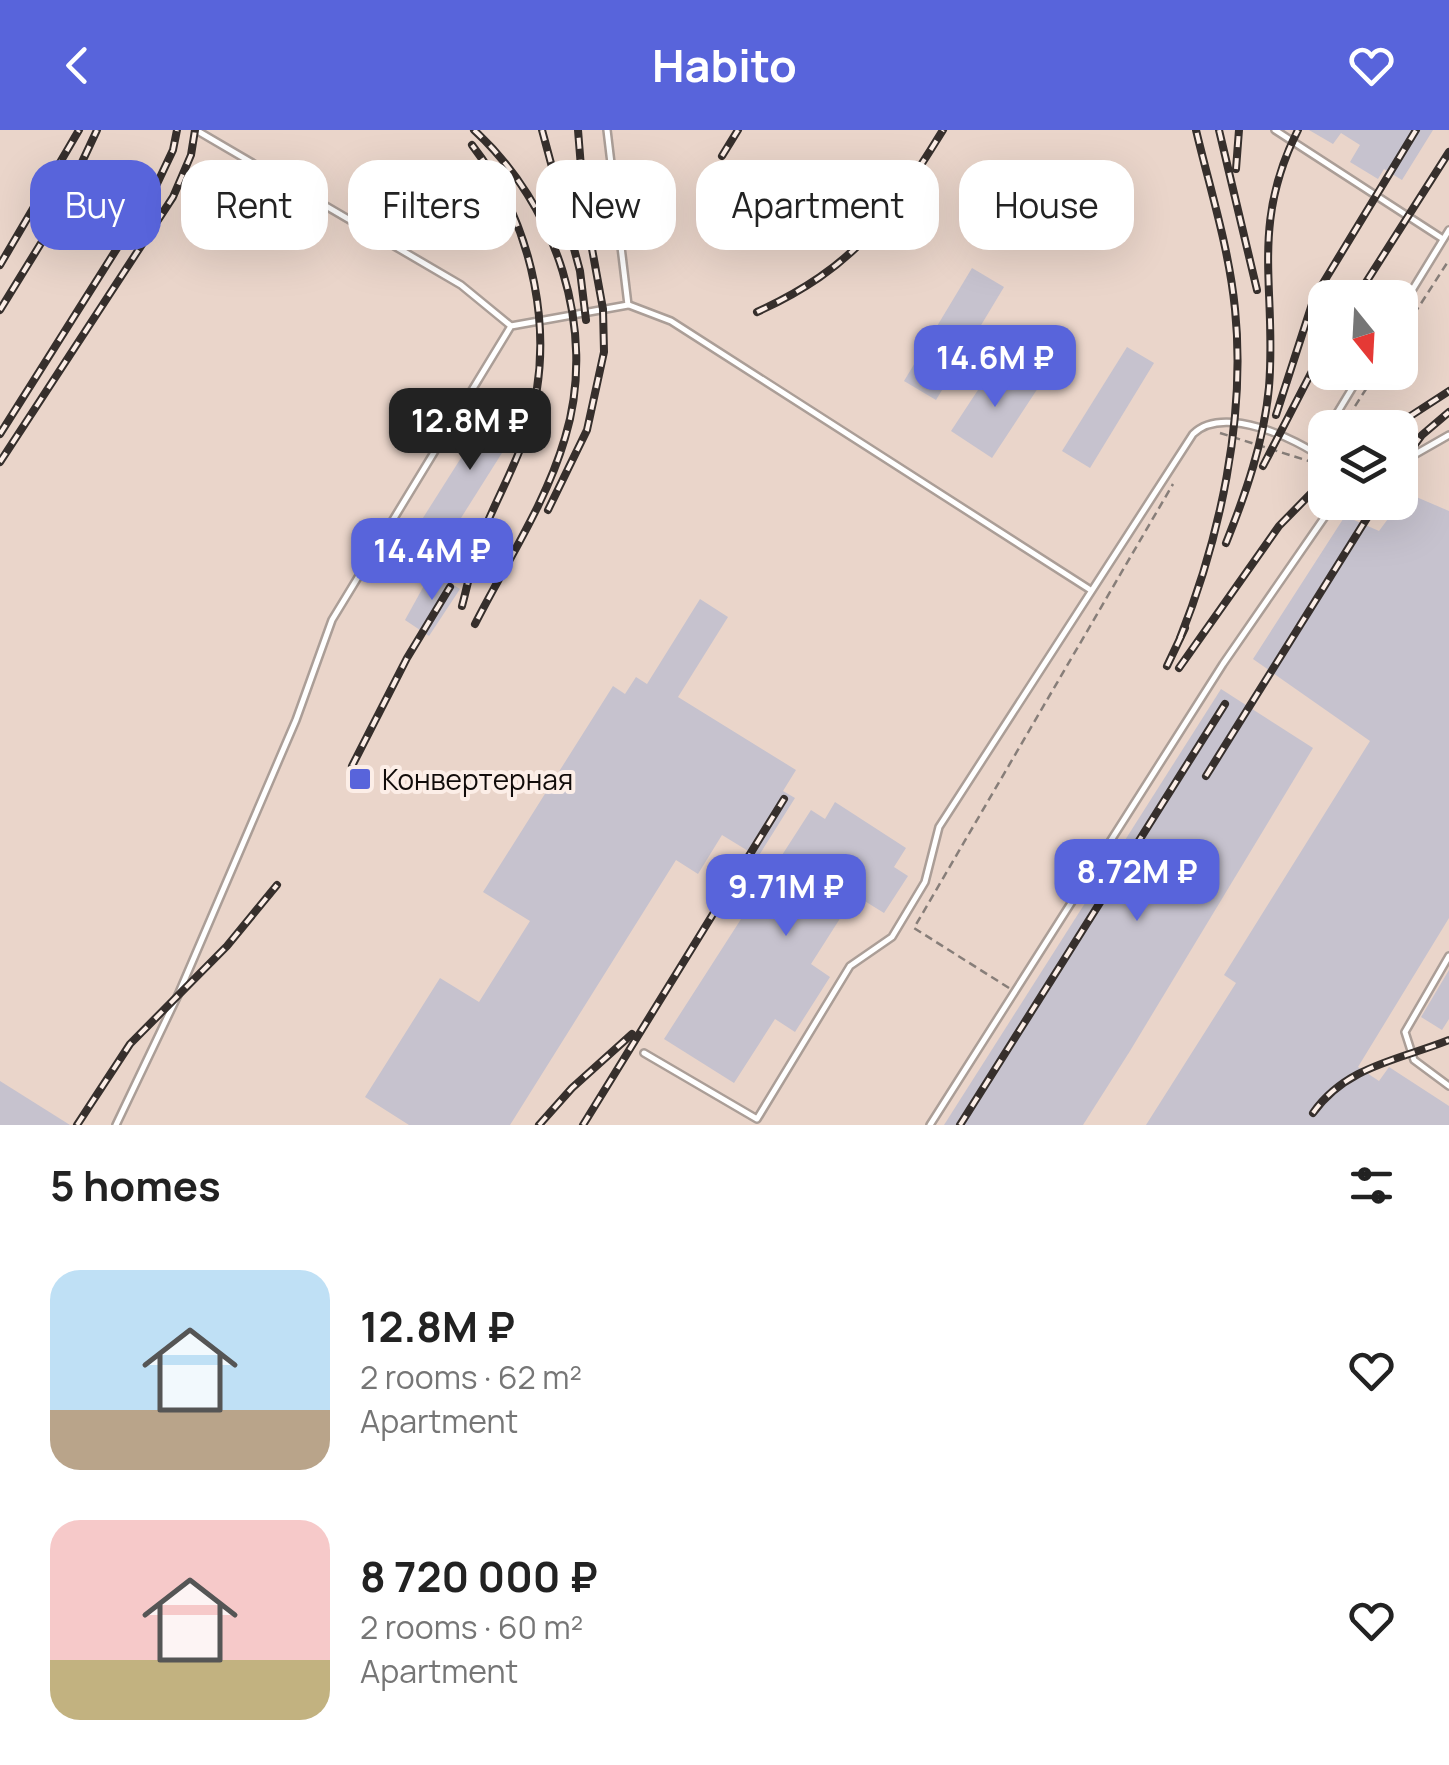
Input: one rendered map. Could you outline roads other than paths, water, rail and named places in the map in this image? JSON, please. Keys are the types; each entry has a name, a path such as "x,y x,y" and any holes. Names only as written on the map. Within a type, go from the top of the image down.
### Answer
{"lane":[{"path":"196,130 461,285 511,326"},
{"path":"607,130 628,306"},
{"path":"1275,130 1443,239"},
{"path":"1418,280 1449,230"},
{"path":"116,1125 178,995 296,720 332,620 511,326 641,306 671,321 1089,589"},
{"path":"644,1053 757,1119 850,966 892,938 925,882 939,827 1089,589 1119,553 1185,443 1200,427 1216,420 1232,421 1308,450"},
{"path":"1418,453 1449,435"},
{"path":"930,1125 1224,664 1324,520"},
{"path":"1449,956 1406,1032 1414,1060 1449,1086"}],"railway":[{"path":"0,265 79,130"},
{"path":"0,310 54,222 97,130"},
{"path":"0,434 155,188 173,150 177,130"},
{"path":"0,462 173,197 191,155 195,130"},
{"path":"474,130 503,160 548,232 563,271 576,354 574,397 557,462 475,624"},
{"path":"542,130 580,271 586,320"},
{"path":"548,510 587,430 604,352 603,309 584,205 578,130"},
{"path":"722,156 738,130"},
{"path":"757,312 820,277 866,238 905,190 943,130"},
{"path":"1180,638 1218,519 1237,392 1232,286 1196,130"},
{"path":"1219,130 1257,290"},
{"path":"1236,169 1239,130"},
{"path":"1226,543 1253,466 1267,407 1271,352 1269,228 1283,165 1298,130"},
{"path":"1276,415 1314,298 1416,130"},
{"path":"462,606 480,540 526,434 540,360 539,321 525,246 511,210 472,145"},
{"path":"1367,280 1449,152"},
{"path":"1263,466 1308,379"},
{"path":"1418,411 1449,391"},
{"path":"1418,440 1449,412"},
{"path":"1179,668 1279,526 1308,496"},
{"path":"1206,776 1366,520"},
{"path":"352,766 407,658 450,587"},
{"path":"1167,666 1185,628"},
{"path":"960,1125 1225,704"},
{"path":"583,1125 784,799"},
{"path":"77,1125 130,1044 227,946 277,885"},
{"path":"539,1125 572,1088 632,1034"},
{"path":"1313,1113 1326,1097 1357,1075 1449,1040"}],"place":[{"name":"Конвертерная","path":"360,779"}]}
